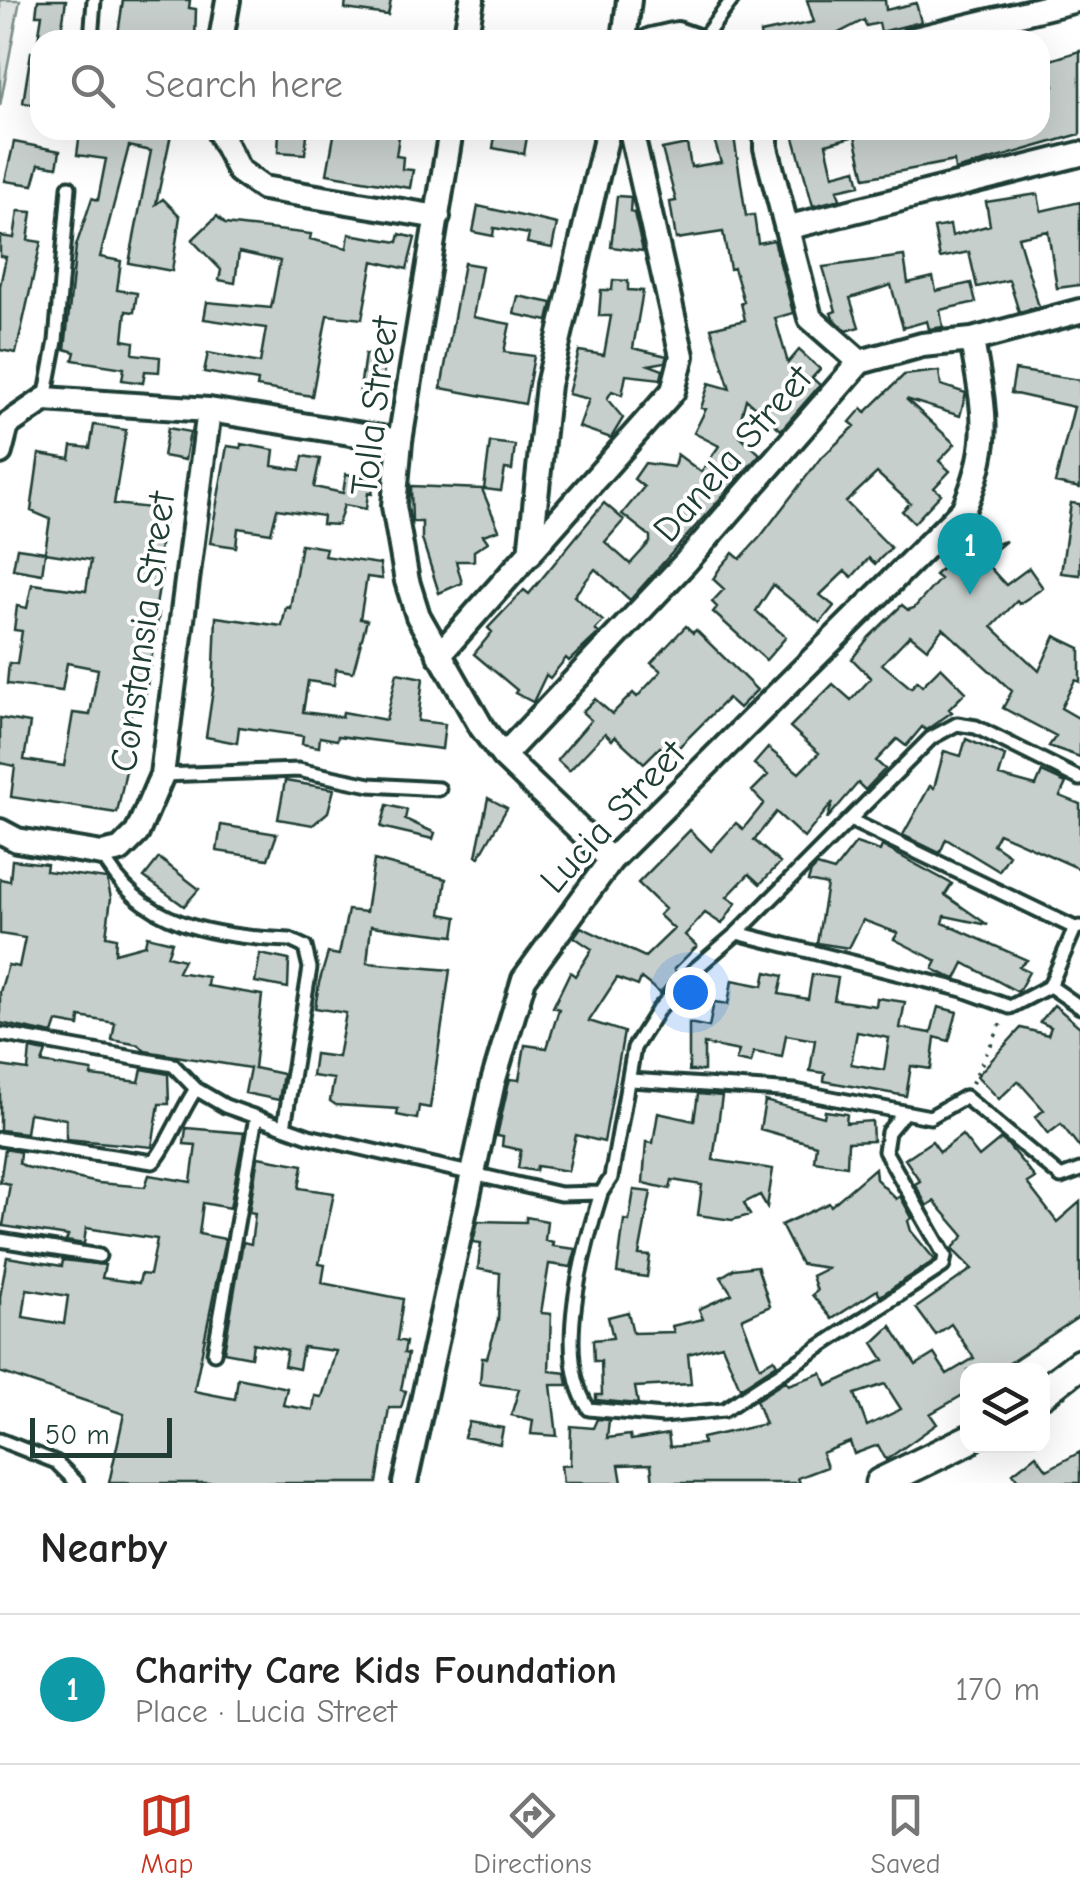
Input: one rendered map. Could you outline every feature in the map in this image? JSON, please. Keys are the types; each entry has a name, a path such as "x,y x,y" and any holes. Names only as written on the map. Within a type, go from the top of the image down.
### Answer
{"street":[{"path":"223,30 228,0"},
{"path":"467,30 472,0"},
{"path":"625,30 629,0"},
{"path":"952,30 1077,0"},
{"path":"223,140 238,171 263,188 438,217"},
{"name":"Tolla Street","path":"450,140 400,442 394,506 400,548 418,616 502,756 610,860"},
{"path":"530,554 548,384 606,140"},
{"path":"439,655 673,391 682,356 634,140"},
{"path":"766,140 810,318 860,362"},
{"path":"790,227 1080,154"},
{"name":"Danela Street","path":"502,756 686,562 860,362 922,345 972,340 1080,311"},
{"name":"Lucia Street","path":"405,1483 508,1021 524,979 610,860 963,510 980,470 986,430 972,340"},
{"path":"0,452 7,425 45,399 209,410 400,442"},
{"name":"Constansia Street","path":"102,854 120,850 137,833 162,774 209,410"},
{"path":"0,831 16,840 102,854"},
{"path":"1050,1387 1080,1364"},
{"path":"880,1483 960,1444"}],"lane":[{"path":"91,30 94,0"},
{"path":"710,30 732,0"},
{"path":"45,399 56,341 69,188"},
{"path":"902,1115 888,1132 885,1152 945,1256 944,1266 724,1410 663,1416 589,1409 579,1394 572,1348 576,1302 601,1193 612,1178 634,1048 658,1010 693,971 738,933 852,821 931,738 956,724 976,727 1080,779"},
{"path":"162,774 298,770 381,786 439,789"},
{"path":"738,933 964,990 1010,1007 1050,986 1077,928 852,821"},
{"path":"102,854 127,894 176,923 290,940 305,947 310,968 284,1127"},
{"path":"1050,986 1080,1007"},
{"path":"0,1034 173,1065 196,1089 284,1127 560,1194 601,1193"},
{"path":"631,1080 795,1091 902,1115 930,1117 965,1097 1061,1178 1080,1170"},
{"path":"0,1139 153,1162 164,1153 176,1117 196,1089"},
{"path":"214,1353 256,1117"},
{"path":"0,1240 98,1256"},
{"path":"0,1440 56,1462 77,1483"}],"path":[{"path":"965,1097 1010,1007"}],"shaded area":[{"path":"0,0 20,0 0,106"}],"building":[{"path":"38,0 66,0 62,30 40,30 42,15 36,15"},
{"path":"123,0 190,0 189,8 196,9 195,30 119,30"},
{"path":"346,0 391,0 388,15 345,9"},
{"path":"807,0 885,0 886,10 916,3 921,22 889,30 881,30 879,23 866,26 864,20 845,30 775,30 814,22"},
{"path":"1080,51 1080,134 955,170 954,161 865,178 856,140 1050,140 1050,87 1054,86 1050,60"},
{"path":"30,58 30,104 23,103"},
{"path":"79,140 170,140 156,204 163,199 180,216 172,271 129,263 151,151 129,146 100,257 121,261 117,290 137,293 134,312 126,311 123,340 134,342 133,354 160,357 159,372 145,371 143,383 122,380 124,368 73,360 75,352 65,349 76,246 92,198 98,200 106,159 77,155"},
{"path":"279,140 306,140 305,154 278,152"},
{"path":"333,140 398,140 396,156 403,157 402,169 413,170 410,188 327,174"},
{"path":"494,140 526,140 524,154 493,148"},
{"path":"714,140 735,140 746,216 754,215 758,243 774,240 793,313 775,318 788,363 799,350 820,369 812,378 820,385 781,430 746,399 737,433 760,454 630,600 595,569 574,596 603,621 595,630 599,633 569,661 566,658 550,678 546,675 533,702 515,693 517,690 474,654 492,632 488,628 524,590 529,594 604,503 624,520 605,542 630,564 650,542 650,536 622,514 644,487 634,479 645,463 674,467 677,454 701,472 719,446 694,433 706,409 701,408 709,383 730,389 711,328 745,320 741,303 744,302 734,268 730,269 723,232 676,239 670,202 676,201 662,149 687,144 691,167 721,162"},
{"path":"795,140 840,140 826,144 833,175 856,169 860,185 837,190 840,199 813,206"},
{"path":"14,142 60,151 57,167 39,164 33,185 5,181"},
{"path":"1038,194 1041,211 1080,202 1080,285 1057,288 1048,231 1018,237 1039,307 1019,312 1009,280 977,287 969,252 940,258 934,228 950,225 952,236 990,225 986,202"},
{"path":"617,196 631,197 630,212 634,213 643,251 611,247"},
{"path":"478,206 557,224 552,248 527,243 529,234 494,228 493,236 473,232"},
{"path":"18,211 32,212 28,240 41,242 16,353 0,350 0,286 6,257 0,256 0,236 14,238"},
{"path":"217,216 225,224 311,234 310,239 347,248 349,234 398,242 400,234 415,238 407,269 373,261 362,319 327,315 312,396 257,387 258,381 204,372 208,353 260,363 266,328 204,319 207,302 271,308 280,261 239,252 235,283 219,280 221,270 192,240"},
{"path":"904,256 908,283 933,277 936,291 971,283 976,302 940,310 943,327 929,329 927,321 903,328 891,285 850,298 859,327 847,331 833,318 831,313 836,311 823,267"},
{"path":"464,263 482,266 473,317 510,324 504,352 534,356 525,404 441,388"},
{"path":"613,280 628,281 628,290 643,291 633,348 667,356 665,362 649,365 663,370 661,379 626,375 622,395 612,391 607,399 623,418 611,438 579,427 589,399 568,394 579,351 604,355 611,316 599,316 601,290 612,290"},
{"path":"518,296 552,303 548,321 514,314"},
{"path":"365,354 386,358 379,400 359,396"},
{"path":"1015,370 1080,380 1080,488 1055,483 1074,407 1011,393"},
{"path":"939,371 941,385 966,393 960,416 906,399 955,444 939,461 950,471 934,488 941,494 914,523 902,511 910,503 877,473 846,502 891,548 875,564 869,558 852,577 845,571 820,595 834,606 820,623 773,585 756,611 786,637 766,660 713,612 717,607 712,602 724,589 713,579 733,553 740,559 761,536 819,460 855,426 850,422 862,408 866,412 904,375"},
{"path":"94,425 126,430 114,504 151,508 149,521 164,523 156,568 162,569 155,612 159,613 144,704 133,702 127,735 133,737 117,813 11,797 15,766 0,763 0,718 30,723 24,760 64,766 73,713 90,715 98,669 67,663 62,691 7,684 9,663 17,664 22,631 14,630 17,606 27,608 32,584 86,591 91,560 45,553 42,574 13,569 17,548 45,552 50,519 31,511 39,454 70,459 72,446 90,448"},
{"path":"168,428 190,432 185,460 163,456"},
{"path":"490,442 515,445 512,470 505,469 501,491 484,489"},
{"path":"241,444 274,450 272,466 300,470 303,456 320,459 314,487 343,493 346,474 375,479 366,509 344,505 338,525 322,524 323,516 277,509 271,533 238,528 236,547 210,543 227,446 241,448"},
{"path":"411,486 482,489 499,530 483,535 488,542 474,551 474,561 456,561 462,583 439,593 422,539 422,522 412,522"},
{"path":"1071,503 1080,504 1080,575 1061,573"},
{"path":"1006,541 983,560 1006,585 1029,568 1043,588 1019,604 1017,601 992,627 1039,671 1055,636 1080,648 1080,682 1075,680 1061,708 1080,719 1080,757 1049,746 1056,736 1003,708 1012,691 943,628 927,649 910,635 882,664 911,688 917,681 922,686 941,667 966,692 949,709 952,712 926,730 922,727 906,746 897,739 876,761 885,769 865,790 858,783 827,819 833,802 804,838 776,812 754,840 780,863 760,884 749,874 727,897 736,903 722,924 705,913 685,935 697,946 674,969 677,972 660,993 641,978 638,986 617,978 589,1021 624,1032 604,1142 576,1135 568,1171 537,1166 536,1171 518,1168 521,1150 502,1146 503,1137 497,1136 508,1086 510,1079 519,1080 525,1045 547,1048 559,1009 553,1007 570,972 575,976 592,949 574,937 581,927 645,957 674,929 659,915 665,909 638,883 690,830 711,851 736,823 743,829 764,803 752,791 768,775 754,764 768,748 799,773 819,753 790,727 833,684 851,700 871,678 852,659 869,637 902,605 908,610 914,608 940,579 935,575 956,555"},
{"path":"301,544 326,548 324,556 380,564 382,579 367,577 360,619 367,620 353,672 336,669 334,685 308,681 303,712 342,717 343,712 386,720 397,673 423,678 418,721 445,724 442,749 338,736 337,740 320,737 319,747 302,744 303,736 239,727 237,743 206,737 213,690 216,617 282,626 286,607 290,608"},
{"path":"686,626 693,633 696,630 757,690 739,708 728,698 670,756 660,747 644,763 615,736 612,740 605,733 569,771 557,760 591,720 582,712 595,699 612,714 633,693 637,697 661,671 651,663"},
{"path":"966,739 1005,756 999,776 1036,786 1042,772 1066,783 1060,796 1080,804 1080,869 999,833 993,844 1009,855 999,871 946,839 940,853 903,835 930,786 934,788 944,751 961,756"},
{"path":"285,781 334,789 328,812 313,825 278,819"},
{"path":"488,798 507,808 479,857 476,856"},
{"path":"387,805 407,810 405,819 435,833 433,839 381,827"},
{"path":"221,825 277,834 268,859 217,851"},
{"path":"856,843 880,851 882,846 952,884 945,895 988,925 945,916 943,923 1027,960 1019,967 1029,972 1018,992 964,963 956,979 947,976 933,969 937,961 894,939 898,933 863,920 849,948 817,943 827,885 808,881 811,872 817,866 834,871"},
{"path":"159,858 199,889 184,906 144,877"},
{"path":"12,860 47,864 46,871 107,879 111,898 106,936 116,938 115,953 145,945 147,936 172,942 167,956 184,960 178,972 208,977 207,986 262,995 254,1068 283,1074 279,1100 245,1093 250,1068 145,1051 139,1045 112,1040 115,1023 80,1017 79,1026 57,1022 53,1034 0,1023 0,992 8,965 19,967 25,938 0,934 0,879 10,881"},
{"path":"374,860 446,879 441,914 457,917 454,936 371,926 367,963 450,970 430,1108 419,1106 417,1119 397,1115 398,1109 336,1105 330,1101 334,1079 312,1076 315,1054 338,1057 346,1013 315,1008 319,983 328,953 339,955 348,910 366,912"},
{"path":"260,954 289,960 288,988 255,982"},
{"path":"766,972 783,976 779,994 808,999 812,975 838,978 834,1000 876,1006 877,998 905,1002 900,1028 931,1033 938,1007 957,1012 949,1041 935,1037 931,1069 911,1066 906,1096 824,1081 825,1073 810,1071 815,1040 786,1035 782,1057 754,1052 751,1063 736,1060 739,1051 704,1044 704,1071 689,1071 689,1023 709,1027 714,1002 728,1004 732,980 763,986","holes":["857,1032 889,1038 884,1070 851,1064"]},
{"path":"1054,1005 1080,1027 1080,1148 1061,1124 1048,1134 1035,1117 1044,1110 1018,1081 999,1099 977,1076 1021,1028 1048,1035 1051,1027 1040,1022"},
{"path":"30,1049 46,1052 42,1063 92,1071 91,1076 139,1082 142,1069 168,1074 169,1104 159,1104 152,1147 66,1139 66,1119 29,1113 26,1133 0,1130 0,1066 28,1070"},
{"path":"698,1094 722,1096 713,1160 773,1169 767,1207 760,1195 744,1203 750,1215 732,1220 698,1215 702,1185 672,1180 670,1189 643,1183 646,1142 653,1143 658,1113 694,1121"},
{"path":"765,1101 824,1117 825,1111 847,1114 846,1123 872,1121 873,1141 848,1142 847,1166 814,1161 816,1145 760,1129"},
{"path":"186,1128 244,1133 230,1208 203,1203 199,1234 225,1239 194,1391 235,1399 238,1378 287,1388 283,1405 313,1410 315,1396 322,1397 336,1351 303,1347 299,1369 284,1366 287,1350 253,1343 251,1357 224,1352 243,1242 251,1244 255,1213 249,1212 258,1157 303,1165 299,1188 334,1193 319,1264 325,1265 322,1283 403,1299 397,1340 406,1342 404,1353 408,1354 401,1390 406,1391 401,1408 389,1408 377,1483 109,1483 124,1414 0,1372 0,1297 7,1257 62,1266 63,1260 105,1265 102,1278 139,1283 141,1274 150,1275 157,1239 86,1228 84,1244 66,1241 68,1236 3,1226 10,1184 0,1182 5,1149 20,1152 19,1163 26,1167 98,1183 145,1187 149,1175 191,1182 196,1145 184,1144","holes":["27,1289 68,1296 64,1324 23,1317"]},
{"path":"962,1135 979,1157 1001,1139 1035,1178 1027,1183 1057,1222 1080,1202 1080,1316 1010,1363 966,1363 974,1358 951,1324 936,1335 916,1308 972,1269 952,1249 964,1236 934,1201 927,1206 915,1184 920,1181 905,1159 932,1141 940,1152"},
{"path":"875,1168 876,1179 896,1199 900,1196 912,1218 908,1221 911,1231 935,1260 880,1296 877,1290 832,1319 812,1295 817,1291 812,1276 828,1268 801,1264 781,1225 829,1203 831,1206"},
{"path":"634,1190 651,1192 639,1255 650,1256 647,1277 617,1273 624,1220 629,1221"},
{"path":"526,1217 547,1221 545,1240 553,1242 552,1246 576,1249 571,1267 549,1264 541,1313 551,1314 549,1371 566,1373 568,1385 551,1385 557,1436 531,1434 533,1420 511,1415 519,1389 480,1384 482,1358 487,1358 498,1320 500,1273 478,1269 481,1243 473,1242 478,1221 526,1222"},
{"path":"757,1266 770,1306 742,1319 760,1367 774,1359 777,1364 740,1388 722,1345 688,1354 691,1384 635,1387 638,1404 596,1400 596,1395 602,1395 601,1361 594,1361 593,1340 613,1338 608,1317 628,1312 633,1333 674,1332 672,1326 703,1319 699,1309 732,1294 721,1277 734,1269"},
{"path":"891,1326 916,1365 934,1354 947,1374 960,1366 960,1397 930,1414 937,1424 886,1460 878,1445 854,1454 850,1442 822,1453 827,1467 798,1478 800,1483 653,1483 651,1464 619,1465 622,1483 563,1483 561,1466 570,1465 571,1426 593,1428 597,1419 609,1420 607,1438 630,1435 631,1440 668,1434 670,1447 703,1444 702,1438 765,1424 756,1400 786,1381 788,1385 822,1373 827,1386 884,1360 873,1343","holes":["885,1384 901,1409 867,1426 855,1394"]},
{"path":"469,1422 503,1428 500,1444 464,1437"},
{"path":"1080,1452 1080,1483 1020,1483 1013,1473 1036,1455 1047,1470"}],"place":[{"name":"Charity Care Kids Foundation","path":"970,595"}]}
